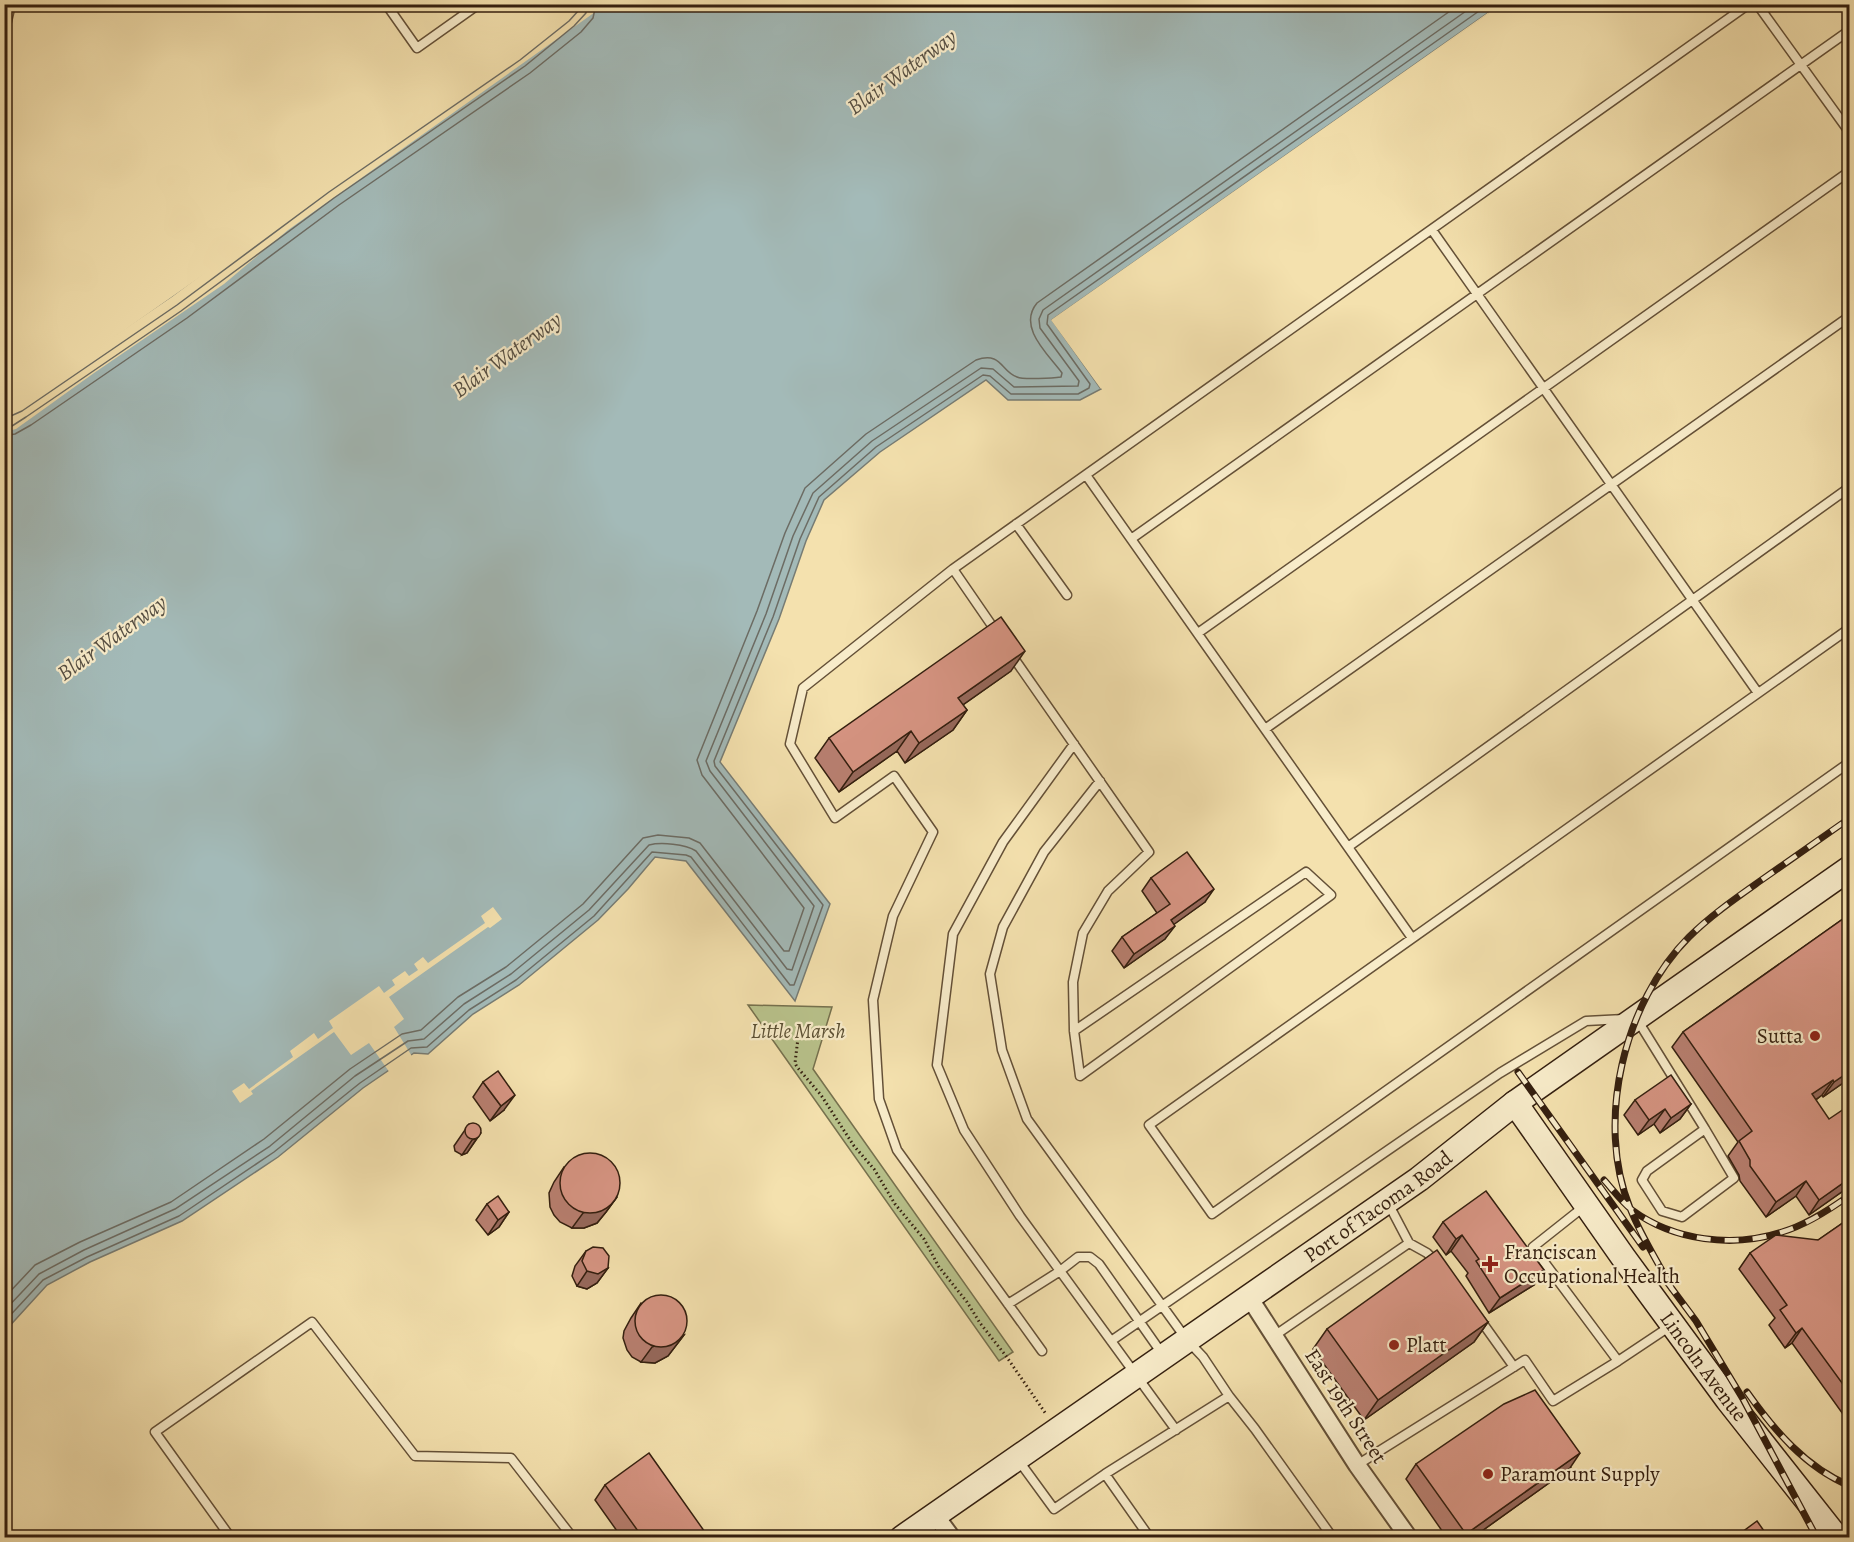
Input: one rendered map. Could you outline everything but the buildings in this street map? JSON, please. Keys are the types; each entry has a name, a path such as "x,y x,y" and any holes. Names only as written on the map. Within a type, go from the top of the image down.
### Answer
{"main road":[{"name":"Port of Tacoma Road","path":"902,1538 1419,1179 1515,1103 1850,868"},
{"name":"Lincoln Avenue","path":"1515,1103 1728,1400 1837,1538"}],"street":[{"name":"East 19th Street","path":"1249,1297 1357,1465 1409,1538"},
{"path":"935,1515 952,1538"}],"lane":[{"path":"4,34 11,4"},
{"path":"386,4 417,48 479,4"},
{"path":"1042,1351 897,1150 879,1099 873,1000 893,916 933,832 894,776 835,818 790,744 804,688 953,569 1749,4"},
{"path":"1757,4 1850,133"},
{"path":"1131,539 1850,30"},
{"path":"1197,633 1850,171"},
{"path":"1431,230 1758,693"},
{"path":"1265,729 1850,316"},
{"path":"1086,475 1412,938"},
{"path":"1348,847 1850,487"},
{"path":"1016,524 1067,595"},
{"path":"953,569 1000,637"},
{"path":"1850,628 1149,1125 1212,1214 1850,762"},
{"path":"1006,647 1149,852 1108,891 1083,933 1072,981 1074,1031 1080,1076 1331,895 1306,872 1074,1031"},
{"path":"1074,744 1003,842 953,934 937,1065 964,1130 1020,1216 1137,1375 1155,1405 1176,1430"},
{"path":"1100,781 1044,852 1003,927 990,974 1002,1050 1027,1119 1187,1340 1203,1356 1229,1396 1333,1538"},
{"path":"1111,1341 1500,1073 1586,1022 1637,1018 1705,1129 1734,1178 1682,1217 1662,1212 1642,1180 1647,1171 1705,1129"},
{"path":"1387,1201 1409,1243 1427,1253 1442,1269"},
{"path":"1587,1205 1533,1247 1618,1360"},
{"path":"1274,1336 1409,1243"},
{"path":"1008,1304 1078,1257 1090,1257 1099,1264 1163,1355"},
{"path":"1475,1313 1514,1367"},
{"path":"231,1538 155,1432 312,1322 415,1456 511,1458 573,1538"},
{"path":"1357,1465 1525,1360 1553,1401 1673,1325"},
{"path":"1017,1458 1054,1509 1229,1396"},
{"path":"1105,1474 1150,1538"}],"path":[{"path":"798,1038 795,1063 797,1067 821,1095 854,1146 874,1169 896,1204 924,1239 939,1267 967,1302 1057,1430"}],"green space":[{"name":"Little Marsh","path":"748,1005 832,1007 813,1069 1013,1352 999,1361"}],"water":[{"name":"Blair Waterway","path":"576,5 1499,5 1052,320 1101,389 1080,400 1008,400 986,380 880,452 824,500 806,541 779,619 720,762 830,904 795,1001 686,861 655,857 598,920 519,985 473,1014 428,1054 414,1053 363,1088 278,1157 182,1221 90,1262 47,1285 5,1331 5,415 517,55"}],"pier":[{"path":"572,4 605,5 288,230 224,284 16,429 5,432 4,411 172,297 324,184 515,53"},
{"path":"1502,4 1056,321 1103,387 1101,389 1051,320"},
{"path":"493,907 502,919 389,997 404,1019 394,1027 413,1058 390,1073 369,1043 351,1055 334,1032 251,1091 253,1094 240,1103 232,1091 244,1083 249,1089 293,1057 290,1051 314,1033 318,1039 333,1028 329,1021 379,986 384,993 395,985 392,980 405,971 409,976 418,970 414,964 423,957 428,963 485,923 481,916"}],"railway":[{"path":"1672,1289 1634,1218 1620,1174 1615,1139 1616,1102 1622,1065 1633,1029 1647,995 1666,964 1689,937 1733,901 1850,818"},
{"path":"1518,1072 1643,1247"},
{"path":"1604,1180 1628,1207 1648,1221 1666,1229 1704,1239 1744,1240 1791,1229 1817,1217 1850,1195"},
{"path":"1667,1282 1696,1321 1743,1399 1817,1538"},
{"path":"1747,1392 1768,1420 1805,1458 1819,1469 1850,1486"}],"place":[{"name":"Sutta","path":"1815,1036"},
{"name":"Franciscan Occupational Health","path":"1490,1264"},
{"name":"Platt","path":"1394,1345"},
{"name":"Paramount Supply","path":"1488,1474"}]}
